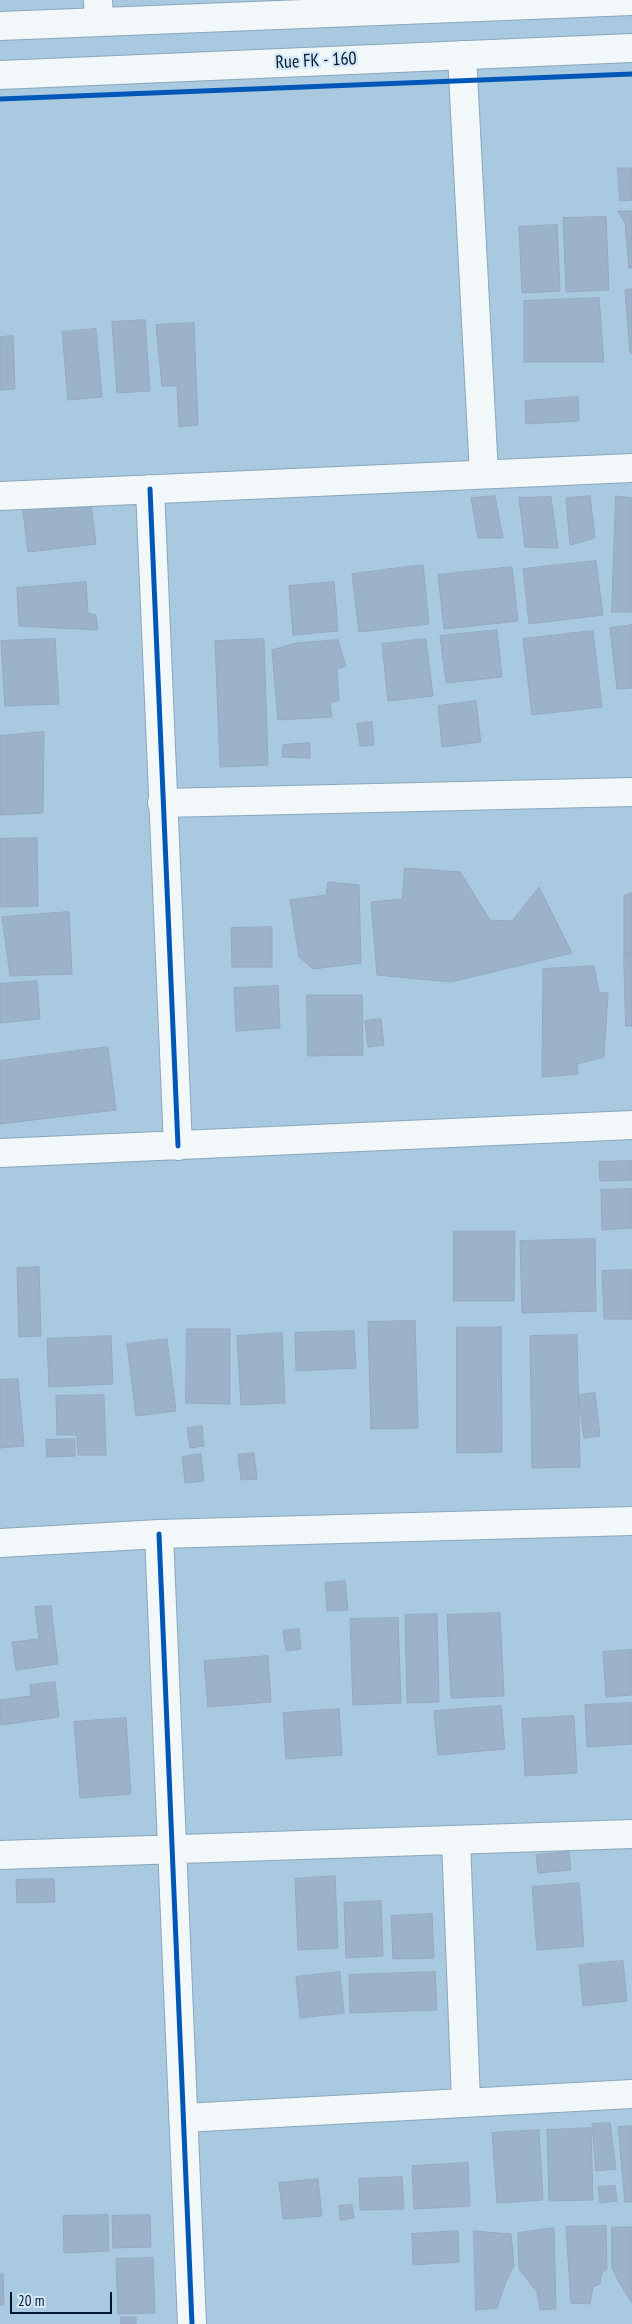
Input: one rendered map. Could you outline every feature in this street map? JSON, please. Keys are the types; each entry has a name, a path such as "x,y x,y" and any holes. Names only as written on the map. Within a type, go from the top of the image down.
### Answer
{"street":[{"path":"0,26 99,11 632,1"},
{"name":"Rue FK - 160","path":"0,75 632,48"},
{"path":"462,55 484,474"},
{"path":"0,496 632,468"},
{"path":"150,488 178,1146"},
{"path":"162,803 632,792"},
{"path":"0,1153 632,1125"},
{"path":"0,1543 159,1534 632,1522"},
{"path":"159,1534 192,2324"},
{"path":"0,1854 632,1834"},
{"path":"456,1840 466,2101"},
{"path":"184,2118 466,2101 632,2094"}],"building":[{"path":"618,168 632,168 632,200 620,201"},
{"path":"618,211 632,211 632,268 629,268 625,223"},
{"path":"606,217 609,290 566,292 563,218"},
{"path":"557,225 560,291 522,293 519,227"},
{"path":"632,289 632,353 630,353 625,290"},
{"path":"599,298 604,362 524,362 524,301"},
{"path":"145,320 150,391 117,393 112,322"},
{"path":"194,323 198,425 179,427 177,386 162,386 156,325"},
{"path":"96,329 102,397 68,400 62,332"},
{"path":"13,336 15,389 0,390 0,337"},
{"path":"578,397 579,421 526,424 525,401"},
{"path":"90,496 96,544 28,552 22,504"},
{"path":"495,496 503,538 478,538 471,498"},
{"path":"590,496 595,538 570,545 566,498"},
{"path":"616,496 632,498 632,612 612,612"},
{"path":"551,497 558,548 525,547 519,498"},
{"path":"596,561 603,615 529,624 523,569"},
{"path":"423,565 429,624 359,632 352,574"},
{"path":"512,567 518,621 444,629 438,575"},
{"path":"86,582 88,613 96,615 98,630 19,626 17,588"},
{"path":"334,582 338,631 293,635 289,586"},
{"path":"632,625 632,688 617,689 610,628"},
{"path":"497,630 502,677 446,683 440,636"},
{"path":"593,631 602,707 532,715 523,639"},
{"path":"55,639 59,704 5,706 1,641"},
{"path":"264,639 268,765 220,767 215,641"},
{"path":"426,639 433,696 388,701 382,644"},
{"path":"338,640 346,666 337,669 339,701 330,702 332,717 278,720 272,650 296,643"},
{"path":"476,701 481,742 442,747 438,706"},
{"path":"372,722 374,745 360,746 357,724"},
{"path":"44,732 43,813 0,815 0,736"},
{"path":"310,743 310,758 282,757 283,745"},
{"path":"37,838 38,906 0,907 0,839"},
{"path":"405,868 460,872 490,920 512,921 539,887 572,953 451,982 377,975 371,902 402,899"},
{"path":"328,882 359,885 361,963 313,969 299,957 290,900 326,895"},
{"path":"632,893 632,953 624,954 624,896"},
{"path":"69,912 72,974 10,976 2,917"},
{"path":"272,927 272,967 232,967 231,928"},
{"path":"624,954 632,954 632,1026 626,1026"},
{"path":"594,966 599,992 608,993 604,1057 577,1064 578,1074 542,1077 543,969"},
{"path":"37,981 40,1019 0,1023 0,984"},
{"path":"278,986 280,1028 236,1031 234,988"},
{"path":"307,995 362,995 363,1055 308,1056"},
{"path":"381,1019 384,1045 368,1047 365,1021"},
{"path":"108,1047 116,1110 0,1124 0,1061"},
{"path":"632,1161 632,1180 600,1181 599,1162"},
{"path":"632,1189 632,1228 602,1230 601,1190"},
{"path":"454,1231 515,1231 514,1301 454,1301"},
{"path":"595,1239 596,1311 522,1313 520,1241"},
{"path":"39,1267 41,1336 19,1337 17,1268"},
{"path":"632,1270 632,1319 604,1319 602,1271"},
{"path":"415,1321 418,1428 371,1429 368,1322"},
{"path":"457,1327 501,1327 502,1452 457,1453"},
{"path":"187,1329 230,1329 230,1404 186,1403"},
{"path":"354,1331 356,1368 296,1371 295,1333"},
{"path":"282,1333 285,1403 241,1405 237,1336"},
{"path":"577,1335 580,1467 532,1468 530,1336"},
{"path":"111,1336 113,1384 49,1387 47,1339"},
{"path":"167,1339 176,1411 136,1416 127,1344"},
{"path":"18,1379 24,1446 0,1448 0,1380"},
{"path":"595,1393 600,1436 584,1438 578,1395"},
{"path":"104,1395 106,1455 78,1455 77,1435 57,1435 56,1396"},
{"path":"202,1426 204,1446 190,1448 187,1428"},
{"path":"75,1439 75,1456 47,1457 46,1440"},
{"path":"254,1453 257,1479 241,1480 238,1455"},
{"path":"201,1454 204,1481 185,1483 182,1457"},
{"path":"345,1581 348,1610 327,1611 325,1583"},
{"path":"51,1606 58,1664 16,1670 12,1642 39,1639 35,1607"},
{"path":"500,1613 504,1696 451,1698 447,1615"},
{"path":"437,1614 439,1702 407,1703 405,1615"},
{"path":"398,1618 401,1703 353,1705 350,1619"},
{"path":"299,1629 301,1649 286,1651 283,1631"},
{"path":"632,1650 632,1695 606,1697 603,1652"},
{"path":"268,1656 271,1702 208,1707 204,1661"},
{"path":"55,1682 59,1717 1,1725 0,1700 31,1696 30,1685"},
{"path":"632,1703 632,1744 587,1747 585,1705"},
{"path":"501,1706 505,1749 438,1755 434,1711"},
{"path":"339,1709 342,1755 286,1759 283,1713"},
{"path":"574,1716 577,1773 525,1776 522,1719"},
{"path":"126,1718 131,1794 80,1798 74,1722"},
{"path":"569,1852 571,1870 538,1873 536,1855"},
{"path":"335,1876 338,1948 298,1950 295,1879"},
{"path":"54,1879 55,1902 17,1903 16,1880"},
{"path":"579,1883 584,1946 537,1950 532,1887"},
{"path":"381,1901 383,1956 346,1958 344,1903"},
{"path":"432,1914 434,1958 393,1959 391,1916"},
{"path":"623,1961 627,2001 583,2006 579,1965"},
{"path":"340,1972 344,2013 300,2018 296,1977"},
{"path":"435,1972 437,2010 350,2013 349,1975"},
{"path":"610,2123 616,2169 596,2171 592,2124"},
{"path":"632,2126 632,2202 625,2202 618,2127"},
{"path":"591,2128 593,2200 549,2201 547,2130"},
{"path":"539,2130 543,2200 497,2203 492,2133"},
{"path":"468,2163 470,2206 414,2209 412,2166"},
{"path":"402,2177 404,2209 360,2210 359,2179"},
{"path":"318,2179 322,2216 283,2219 279,2183"},
{"path":"615,2186 617,2201 600,2203 598,2187"},
{"path":"352,2205 354,2218 340,2220 339,2206"},
{"path":"108,2215 109,2251 64,2253 63,2216"},
{"path":"150,2215 151,2247 113,2248 112,2216"},
{"path":"606,2226 607,2269 602,2272 600,2284 593,2287 590,2304 571,2303 566,2227"},
{"path":"612,2227 632,2227 632,2303 612,2268"},
{"path":"554,2228 556,2309 540,2310 537,2292 519,2269 518,2233"},
{"path":"458,2231 459,2262 413,2265 412,2234"},
{"path":"474,2231 511,2234 514,2265 497,2308 476,2310"},
{"path":"153,2258 155,2313 118,2314 116,2259"},
{"path":"0,2274 3,2274 4,2305 0,2305"},
{"path":"121,2317 136,2317 136,2324 121,2324"}],"cycle path":[{"path":"0,99 632,74"},
{"path":"150,489 178,1146"},
{"path":"159,1534 192,2324"}]}
